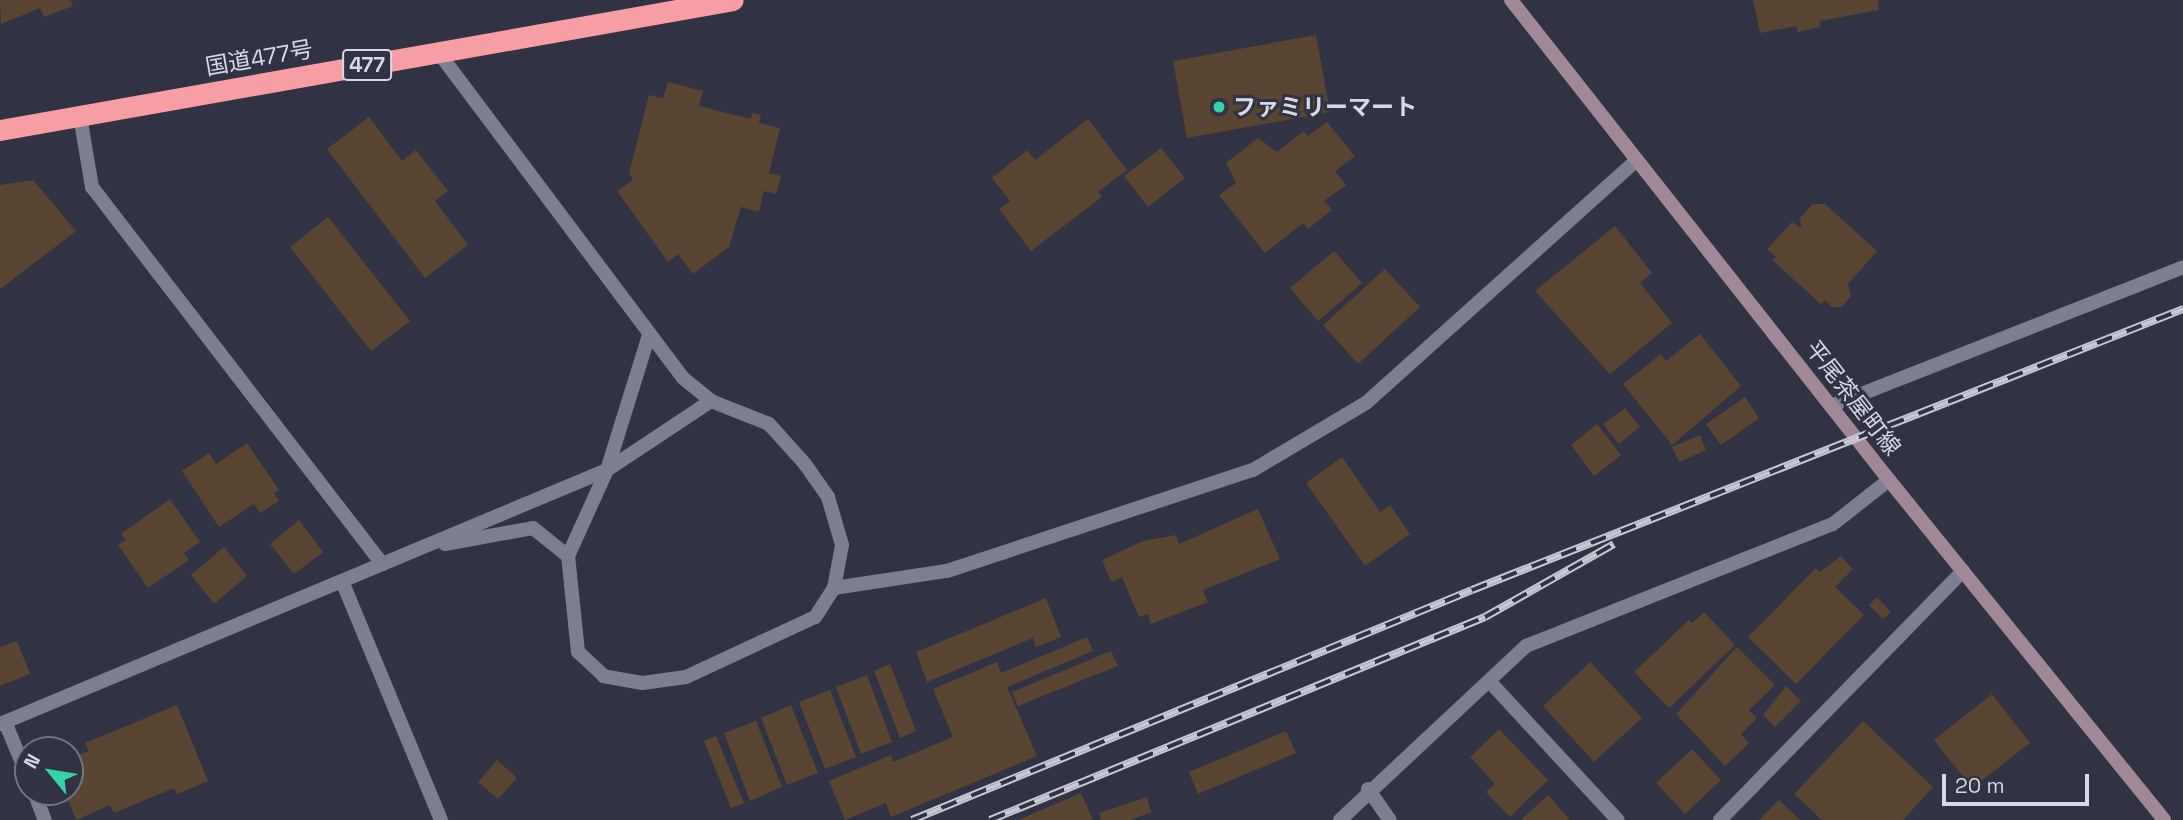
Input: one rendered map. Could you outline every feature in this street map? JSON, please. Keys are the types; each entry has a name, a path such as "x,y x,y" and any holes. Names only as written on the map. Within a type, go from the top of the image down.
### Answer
{"highway":[{"name":"国道477号","path":"0,130 733,0"}],"main road":[{"name":"平尾茶屋町線","path":"1511,0 1889,480 2164,820"}],"street":[{"path":"439,53 683,379 711,401 769,424 828,497 842,545 834,588 815,617 686,677 642,683 604,676 578,652 568,556 607,470 649,335"},
{"path":"80,116 92,187 382,564"},
{"path":"834,588 947,571 1253,470 1366,403 1637,160"},
{"path":"1831,405 2183,267"},
{"path":"14,747 3,723 607,470 711,401"},
{"path":"1340,820 1368,789 1490,682 1526,646 1833,524 1889,480"},
{"path":"419,548 533,528 568,556"},
{"path":"1720,820 1963,571"},
{"path":"342,581 441,820"},
{"path":"1490,682 1618,820"},
{"path":"1368,789 1390,820"}],"building":[{"path":"0,0 70,0 73,6 44,17 40,8 1,24"},
{"path":"1753,0 1878,0 1879,10 1820,21 1820,27 1798,32 1796,26 1760,33"},
{"path":"1316,35 1330,112 1187,138 1173,61"},
{"path":"668,82 703,91 699,106 751,119 752,113 761,115 759,123 780,128 769,173 781,176 776,194 764,191 759,212 741,207 729,247 693,274 678,254 668,262 617,191 633,180 629,173 649,95 663,98"},
{"path":"369,117 402,161 416,150 448,191 435,201 468,245 425,278 327,149"},
{"path":"1088,119 1127,170 1098,192 1102,197 1031,251 999,209 1010,201 992,178 1027,150 1035,160"},
{"path":"1327,122 1355,156 1335,171 1346,185 1324,201 1332,210 1308,229 1303,223 1265,253 1219,195 1236,183 1226,163 1258,138 1277,152 1304,131 1308,136"},
{"path":"1161,148 1185,178 1148,207 1124,176"},
{"path":"33,180 76,231 0,289 0,185"},
{"path":"1813,204 1825,204 1877,251 1848,284 1851,296 1842,307 1832,307 1825,300 1821,304 1772,260 1776,257 1767,249 1792,222 1801,228 1800,218"},
{"path":"328,217 410,321 371,351 290,247"},
{"path":"1615,226 1652,273 1640,283 1672,323 1610,374 1535,291"},
{"path":"1334,251 1362,283 1318,321 1290,288"},
{"path":"1385,269 1420,307 1358,364 1323,325"},
{"path":"1700,334 1741,386 1672,445 1623,384 1661,354 1666,361"},
{"path":"1745,397 1759,418 1721,445 1706,424"},
{"path":"1625,408 1640,427 1619,444 1603,424"},
{"path":"1597,424 1621,455 1594,476 1571,445"},
{"path":"1700,435 1706,450 1679,462 1672,447"},
{"path":"247,443 279,490 274,493 279,501 260,513 254,504 219,527 182,471 209,453 216,464"},
{"path":"1342,457 1380,512 1390,505 1410,534 1365,566 1306,483"},
{"path":"170,499 200,542 184,553 189,560 148,588 118,545 126,540 121,534"},
{"path":"1258,509 1280,559 1203,590 1208,602 1151,624 1148,614 1139,617 1122,577 1111,582 1102,560 1143,541 1176,535 1179,544"},
{"path":"299,520 323,552 294,574 270,544"},
{"path":"224,547 247,576 214,604 191,575"},
{"path":"1841,556 1853,569 1835,587 1864,615 1796,684 1748,637 1816,568 1820,572"},
{"path":"1877,597 1891,612 1883,619 1869,605"},
{"path":"1046,598 1061,637 1036,647 1033,638 927,682 916,652"},
{"path":"1704,612 1735,645 1669,708 1634,672 1689,620 1692,623"},
{"path":"1087,637 1093,651 1007,687 1037,756 891,817 886,803 845,820 829,781 891,755 893,762 953,737 933,689 997,662 1001,673"},
{"path":"17,641 30,674 0,686 0,647"},
{"path":"1737,647 1775,685 1749,710 1757,718 1741,734 1749,743 1725,766 1676,714"},
{"path":"1111,651 1118,666 1018,706 1012,692"},
{"path":"1590,662 1642,718 1594,762 1543,706"},
{"path":"890,664 916,731 900,738 874,671"},
{"path":"867,675 892,742 861,754 836,687"},
{"path":"1786,686 1801,701 1775,727 1763,715"},
{"path":"830,690 856,757 825,769 799,702"},
{"path":"1992,694 2030,743 1972,788 1934,740"},
{"path":"177,705 208,781 177,794 174,788 114,813 110,805 76,820 70,806 84,806 84,753 89,751 85,743"},
{"path":"791,705 818,773 787,785 761,718"},
{"path":"756,721 782,787 750,801 724,733"},
{"path":"1863,721 1933,787 1903,820 1822,820 1794,794"},
{"path":"1499,729 1548,780 1510,817 1486,792 1495,784 1470,757"},
{"path":"1286,731 1296,753 1198,794 1189,772"},
{"path":"716,736 744,803 731,808 704,741"},
{"path":"1692,749 1721,780 1685,814 1656,783"},
{"path":"497,760 517,778 498,799 478,782"},
{"path":"1081,793 1093,820 1018,820"},
{"path":"1548,795 1570,820 1521,820"},
{"path":"1147,797 1151,812 1131,820 1101,820 1099,813"},
{"path":"1779,800 1800,820 1759,820"}],"railway":[{"path":"912,820 1472,590 2183,309"},
{"path":"990,820 1485,617 1614,544"}],"place":[{"name":"ファミリーマート","path":"1219,107"}]}
